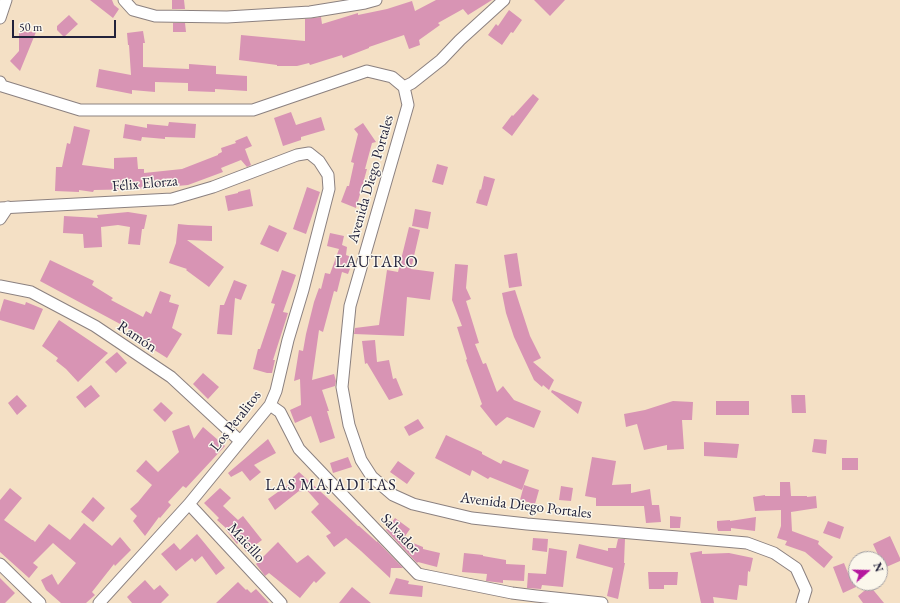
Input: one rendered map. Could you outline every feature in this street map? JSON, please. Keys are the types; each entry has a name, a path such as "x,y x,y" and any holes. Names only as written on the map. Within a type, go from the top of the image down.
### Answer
{"street":[{"path":"0,18 6,0"},
{"path":"124,0 133,10 155,16 227,17 310,12 376,0"},
{"path":"0,82 2,86 80,110 253,110 367,71 392,77 404,87 412,83 441,60 464,36 504,0"},
{"name":"Avenida Diego Portales","path":"404,87 408,105 350,306 342,387 349,425 362,460 372,477 393,495 413,504 472,518 747,543 774,553 796,568 806,590 802,603"},
{"name":"Félix Elorza","path":"4,208 172,199 213,187 297,155 309,154"},
{"name":"Los Peralitos","path":"99,603 189,504 270,405 276,391 288,340 303,290 329,189 328,175 319,161 309,154"},
{"path":"0,219 4,208"},
{"name":"Ramón","path":"0,286 31,292 95,326 171,377 240,441"},
{"name":"Salvador","path":"270,405 280,412 299,449 418,574 512,593 602,603"},
{"name":"Maicillo","path":"189,504 281,603"},
{"path":"0,564 40,603"},
{"name":"Salvador","path":"520,603 536,596"}],"building":[{"path":"90,0 112,0 114,5 119,9 113,18"},
{"path":"172,0 184,0 185,9 172,9"},
{"path":"436,0 492,0 468,15 463,9 438,23 440,25 419,40 420,45 409,49 404,35 343,58 342,55 310,65 309,63 297,66 277,66 239,60 241,35 305,41 305,19 321,17 322,24 358,13 358,15 387,9 412,1 415,11"},
{"path":"534,0 565,0 550,16"},
{"path":"509,10 522,20 502,45 488,35 496,24 498,26"},
{"path":"69,15 78,24 64,37 57,30 57,26"},
{"path":"173,23 185,23 186,32 173,32"},
{"path":"19,31 36,32 20,71 10,61 19,51"},
{"path":"143,31 145,43 143,43 143,67 189,69 189,64 216,66 216,74 247,76 247,91 215,89 215,92 188,91 188,83 155,82 155,92 132,90 132,94 96,87 99,69 131,75 127,33"},
{"path":"533,94 539,99 512,136 502,128 512,115 513,116"},
{"path":"291,112 296,125 321,117 325,130 301,137 301,140 283,146 274,118"},
{"path":"169,122 196,124 195,138 165,137 165,139 142,137 141,141 123,138 125,124 147,128 147,124 168,126"},
{"path":"363,123 376,142 372,143 365,169 367,169 356,208 341,202 347,186 349,186 354,163 351,162 358,134 354,129"},
{"path":"74,126 90,130 82,165 114,169 114,158 137,157 138,169 144,169 144,173 182,169 218,155 222,152 221,148 236,143 235,141 247,136 252,146 245,149 251,165 247,167 241,160 221,168 223,172 188,185 145,189 94,190 93,192 79,190 79,192 55,191 56,167 62,167 67,143 70,144"},
{"path":"437,164 448,167 443,185 432,182"},
{"path":"484,176 495,179 487,206 476,203"},
{"path":"307,187 320,192 306,234 293,229"},
{"path":"250,189 253,206 228,211 225,196"},
{"path":"415,209 431,212 428,229 412,226"},
{"path":"128,212 147,215 144,229 142,229 140,245 128,244 130,227 118,225 101,227 102,247 84,248 83,234 63,233 64,216 98,218 97,215"},
{"path":"178,224 212,226 212,241 187,240 224,267 209,287 186,270 187,269 169,263 176,243"},
{"path":"269,225 287,233 278,252 260,244"},
{"path":"409,227 420,230 411,269 434,272 430,300 407,297 404,336 354,334 355,328 379,325 387,270 398,272"},
{"path":"330,233 344,236 342,245 347,247 346,255 354,258 348,274 342,272 337,292 334,291 323,332 319,330 312,380 334,374 336,381 335,386 322,390 329,411 327,411 335,438 320,443 311,416 295,423 290,410 301,405 300,379 294,381 299,350 303,351 314,302 319,288 321,289 325,273 330,274 339,249 327,246"},
{"path":"517,253 522,286 509,288 504,255"},
{"path":"50,260 94,281 92,285 113,298 111,300 143,317 146,311 151,314 160,291 171,295 169,302 179,305 172,328 182,334 167,358 148,346 150,342 134,334 135,332 40,281"},
{"path":"455,264 468,265 466,288 471,299 466,301 479,343 475,344 483,364 486,363 497,392 503,386 514,400 541,411 534,428 507,417 496,426 480,406 482,404 466,360 467,359 457,327 462,326 452,300"},
{"path":"282,270 296,275 283,312 288,313 273,360 275,360 272,373 267,373 253,369 258,349 260,349 275,304 271,303"},
{"path":"234,280 247,285 241,300 235,298 232,335 217,334 220,305 224,305"},
{"path":"515,290 530,336 541,358 533,362 554,380 549,390 543,385 542,387 534,380 514,337 506,313 502,293"},
{"path":"4,299 25,305 26,302 43,309 34,330 0,320 0,312"},
{"path":"59,320 108,353 78,382 56,361 58,358 42,346"},
{"path":"375,340 377,362 389,360 393,379 396,378 403,395 389,400 367,363 365,364 362,341"},
{"path":"117,352 127,363 116,373 105,362"},
{"path":"203,373 219,387 208,399 193,384"},
{"path":"91,385 100,396 85,408 76,397"},
{"path":"552,390 582,402 578,414 551,392"},
{"path":"17,395 27,406 17,415 8,403"},
{"path":"791,395 805,395 806,413 792,413"},
{"path":"673,401 693,402 692,420 682,420 684,449 667,450 667,445 644,450 637,424 626,427 624,414 645,410"},
{"path":"716,401 749,401 749,415 716,415"},
{"path":"161,402 173,413 165,422 153,410"},
{"path":"418,419 424,428 409,436 404,427"},
{"path":"189,425 194,439 203,427 225,446 186,488 183,486 168,502 171,505 160,518 159,517 145,536 133,521 137,516 130,509 152,485 136,471 146,460 158,472 179,452 172,431"},
{"path":"446,435 482,452 482,454 501,464 503,460 529,470 522,490 490,477 488,479 472,470 470,476 435,458"},
{"path":"268,439 276,453 254,465 261,472 250,481 242,471 231,477 228,473"},
{"path":"814,439 827,440 826,454 812,452"},
{"path":"704,442 739,444 737,458 704,456"},
{"path":"348,457 352,467 333,473 330,463"},
{"path":"592,457 616,461 612,485 631,484 631,493 650,489 652,505 659,505 661,522 646,523 644,506 596,506 596,498 585,496"},
{"path":"842,458 858,458 858,470 842,470"},
{"path":"398,461 415,473 407,484 390,472"},
{"path":"299,472 358,526 377,541 403,568 391,568 390,578 346,538 334,547 326,536 331,533 311,512 319,504 305,488 275,510 268,499 292,482 290,480"},
{"path":"780,482 790,482 791,496 816,496 817,508 791,512 792,531 819,541 818,544 833,557 824,568 805,552 785,545 787,541 777,538 781,526 781,510 755,511 753,497 765,495 780,496"},
{"path":"524,485 539,490 535,504 520,500"},
{"path":"561,486 573,488 571,501 559,500"},
{"path":"10,488 22,498 4,520 35,542 49,524 70,540 84,523 112,546 120,537 131,550 115,566 114,564 92,592 95,595 86,603 61,603 46,590 41,580 52,574 58,585 76,563 53,543 33,563 38,567 29,578 0,552 0,500"},
{"path":"220,488 231,498 223,506 238,520 243,516 262,540 246,552 239,542 237,544 226,530 227,529 217,520 219,518 204,503"},
{"path":"93,497 105,508 93,522 81,512"},
{"path":"670,516 681,517 680,528 670,528"},
{"path":"756,517 755,531 731,528 731,531 718,531 717,521 730,521"},
{"path":"395,518 410,529 403,539 423,547 423,549 440,553 437,567 417,563 386,530"},
{"path":"828,521 844,527 840,539 823,533"},
{"path":"197,534 225,568 216,575 202,556 195,562 192,558 176,571 161,554 174,543 180,550"},
{"path":"890,536 900,561 888,566 888,551 876,551 873,544"},
{"path":"533,538 548,539 547,552 532,550"},
{"path":"618,539 625,539 625,563 618,599 607,596 613,568 576,558 579,544 608,551 608,548 616,548"},
{"path":"278,542 297,563 308,555 326,573 316,583 314,581 300,598 269,573 265,576 256,564"},
{"path":"549,548 567,551 563,587 542,585 541,589 527,588 528,573 546,574"},
{"path":"702,551 702,554 729,553 753,558 750,572 748,571 747,586 739,585 737,600 713,597 714,603 701,603 690,553"},
{"path":"464,553 506,560 506,564 525,565 524,581 503,580 503,583 486,581 487,574 462,572"},
{"path":"844,563 848,573 848,591 843,593 833,567"},
{"path":"648,572 678,572 677,585 664,585 664,589 649,589"},
{"path":"0,578 15,593 5,603 0,603"},
{"path":"396,578 409,581 408,584 423,586 422,597 389,594"},
{"path":"145,580 154,590 160,585 169,595 161,603 132,603 127,597"},
{"path":"238,582 251,593 256,589 269,603 216,603"},
{"path":"352,587 371,603 339,603"},
{"path":"864,591 874,591 884,603 863,603 858,596"}],"district":[{"name":"LAUTARO","path":"377,263"},
{"name":"LAS MAJADITAS","path":"331,486"}]}
